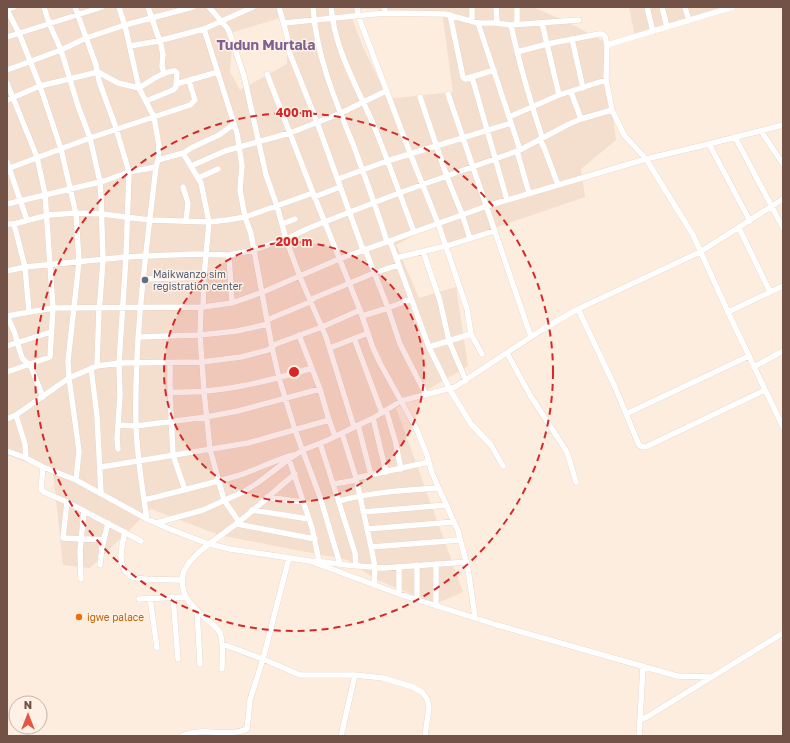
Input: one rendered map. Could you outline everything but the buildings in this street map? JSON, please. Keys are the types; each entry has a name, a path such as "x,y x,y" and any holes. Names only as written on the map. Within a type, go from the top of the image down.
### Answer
{"street":[{"path":"14,7 7,10 19,33 40,86 61,149 76,213 79,262 68,361 68,378 79,451 76,480"},
{"path":"44,7 49,23 61,50 78,106 90,138 100,182 103,260 94,367 101,467 101,493"},
{"path":"75,7 98,72 99,81 129,172 120,363 120,395 117,439 118,449"},
{"path":"7,36 102,7"},
{"path":"119,7 130,46 138,88 154,117 159,146 140,307 136,363 136,426 147,519"},
{"path":"148,7 163,55 162,66 164,74"},
{"path":"7,70 61,50 86,38 152,17 193,7"},
{"path":"209,7 228,29 232,40 244,76 266,175 277,206 286,239 310,302 330,348 371,475"},
{"path":"130,46 158,41 204,29 254,7"},
{"path":"280,7 290,54 317,122 340,187 388,308 400,344 426,395"},
{"path":"313,7 320,51 329,83 429,347 450,390 471,424 491,445 503,466"},
{"path":"331,7 336,39 362,102 374,126 414,232"},
{"path":"357,7 358,15 386,91 446,245 467,309 471,334 482,354"},
{"path":"425,7 426,14"},
{"path":"472,7 472,21"},
{"path":"496,7 497,23"},
{"path":"517,7 514,25 517,52 541,138 558,185"},
{"path":"647,7 653,32"},
{"path":"662,7 667,27"},
{"path":"685,7 689,21"},
{"path":"710,7 711,14"},
{"path":"607,45 731,7"},
{"path":"284,23 358,15 384,10 450,15 478,23 514,25 579,20"},
{"path":"450,15 463,77 472,77 494,70"},
{"path":"478,23 509,117 529,193"},
{"path":"542,23 559,95"},
{"path":"204,29 240,147 242,166 240,190 245,217 251,234 279,378 295,430 320,497 340,564"},
{"path":"517,52 572,39 602,34 605,36 607,45 606,80 612,110 624,135 646,159 693,235 783,427"},
{"path":"572,39 583,88"},
{"path":"10,98 40,86 98,72 118,83 138,88 164,74 175,71 178,73 173,90 146,101"},
{"path":"176,84 218,72"},
{"path":"266,74 380,363 417,430 439,488 454,522 466,562 475,617"},
{"path":"472,77 507,200"},
{"path":"509,117 559,95 606,80"},
{"path":"27,220 8,166 194,103 195,100 188,81"},
{"path":"7,83 10,98 37,157 45,194 48,215 53,308 50,357 7,372"},
{"path":"191,166 225,151 290,133 341,113 386,91"},
{"path":"571,92 581,119"},
{"path":"448,94 531,337"},
{"path":"420,97 436,146 470,238"},
{"path":"7,271 25,267 126,257 195,254 228,255 254,250 286,239 325,221 423,184 447,177 518,151 581,119 612,110"},
{"path":"158,160 184,153 234,124"},
{"path":"338,179 362,169 410,153 511,124"},
{"path":"42,397 31,367 22,358 7,316 53,308 98,308 123,306 202,307 232,302 263,292 339,259 389,242 462,214 646,159 783,125"},
{"path":"761,131 783,164"},
{"path":"735,137 783,228"},
{"path":"709,144 750,221"},
{"path":"184,153 188,163 201,183 209,222 200,335 210,449 224,500 238,523 315,539"},
{"path":"7,204 100,182 129,172 156,167"},
{"path":"198,178 218,169"},
{"path":"183,187 188,203 186,221"},
{"path":"7,224 14,224 48,215 76,213 102,214 150,220 209,222 245,217 340,187"},
{"path":"155,523 203,510 243,492 303,450 373,418 401,401 450,390 466,381 531,337 578,309 700,252 783,199"},
{"path":"282,224 295,219"},
{"path":"14,224 25,267 29,312"},
{"path":"739,228 770,292"},
{"path":"396,258 494,231"},
{"path":"423,251 440,301 449,341 466,381"},
{"path":"228,255 232,302"},
{"path":"138,337 200,335 237,331 267,322 310,302 314,298 374,273 398,265"},
{"path":"144,279 204,277"},
{"path":"728,312 783,286"},
{"path":"362,316 411,299"},
{"path":"578,309 615,386 639,445 645,448 765,390"},
{"path":"7,419 16,415 68,378 94,367 120,363 202,362 241,357 268,350 299,335 322,327 360,310"},
{"path":"7,346 51,332"},
{"path":"330,348 368,333"},
{"path":"429,347 471,334"},
{"path":"299,335 320,390 335,436"},
{"path":"354,338 395,440 401,469"},
{"path":"754,367 783,351"},
{"path":"507,353 530,395 567,452 576,482"},
{"path":"626,414 749,356"},
{"path":"170,362 173,455 185,490"},
{"path":"170,392 204,391 250,384 279,378 312,368"},
{"path":"118,425 136,426 206,417 285,400 320,390"},
{"path":"16,415 25,444 26,458"},
{"path":"373,418 386,472"},
{"path":"101,467 248,443 329,420"},
{"path":"342,433 356,479 367,529 375,567 374,585"},
{"path":"320,443 355,553 356,566"},
{"path":"7,451 76,480 155,523 209,544 230,549 289,558 356,566 399,567 466,562"},
{"path":"144,500 241,474 282,458 297,454"},
{"path":"289,459 315,539 319,561"},
{"path":"334,484 429,462"},
{"path":"43,467 41,489 44,492 67,502 141,541"},
{"path":"222,670 222,644 220,634 217,628 197,610 186,597 182,589 184,571 209,544 238,523 295,474"},
{"path":"339,501 391,491 439,488"},
{"path":"267,497 303,502"},
{"path":"67,502 63,538 104,540"},
{"path":"363,512 447,505"},
{"path":"252,510 309,520"},
{"path":"81,579 80,551 84,511"},
{"path":"367,529 454,522"},
{"path":"100,564 108,523"},
{"path":"125,532 121,561 129,575 136,579 182,580"},
{"path":"371,548 460,540"},
{"path":"182,736 196,732 237,732 247,729 249,725 250,700 263,659 289,558"},
{"path":"310,561 399,594 497,625 677,676 711,677"},
{"path":"436,564 436,606"},
{"path":"417,566 417,600"},
{"path":"399,567 399,594"},
{"path":"173,597 178,659"},
{"path":"139,599 186,597"},
{"path":"150,598 157,648"},
{"path":"197,610 200,664"},
{"path":"640,720 783,633"},
{"path":"222,644 263,659 300,675 355,675 383,678 414,687 422,692 427,699 429,707 425,736"},
{"path":"639,736 642,666"},
{"path":"341,736 355,675"}],"shaded area":[{"path":"7,7 533,7 575,26 603,41 616,140 581,169 585,197 491,229 443,249 437,223 396,245 419,298 456,287 468,366 396,408 463,592 435,604 375,579 348,560 219,535 151,509 90,568 63,565 53,472 7,455","holes":["360,9 442,11 453,92 388,99 363,47 352,19","280,18 287,21 287,64 240,90 230,72 233,32"]},
{"path":"629,7 728,7 635,36"}],"place":[{"name":"Maikwanzo sim registration center","path":"145,280"},
{"name":"igwe palace","path":"79,617"}],"district":[{"name":"Tudun Murtala","path":"266,45"}]}
